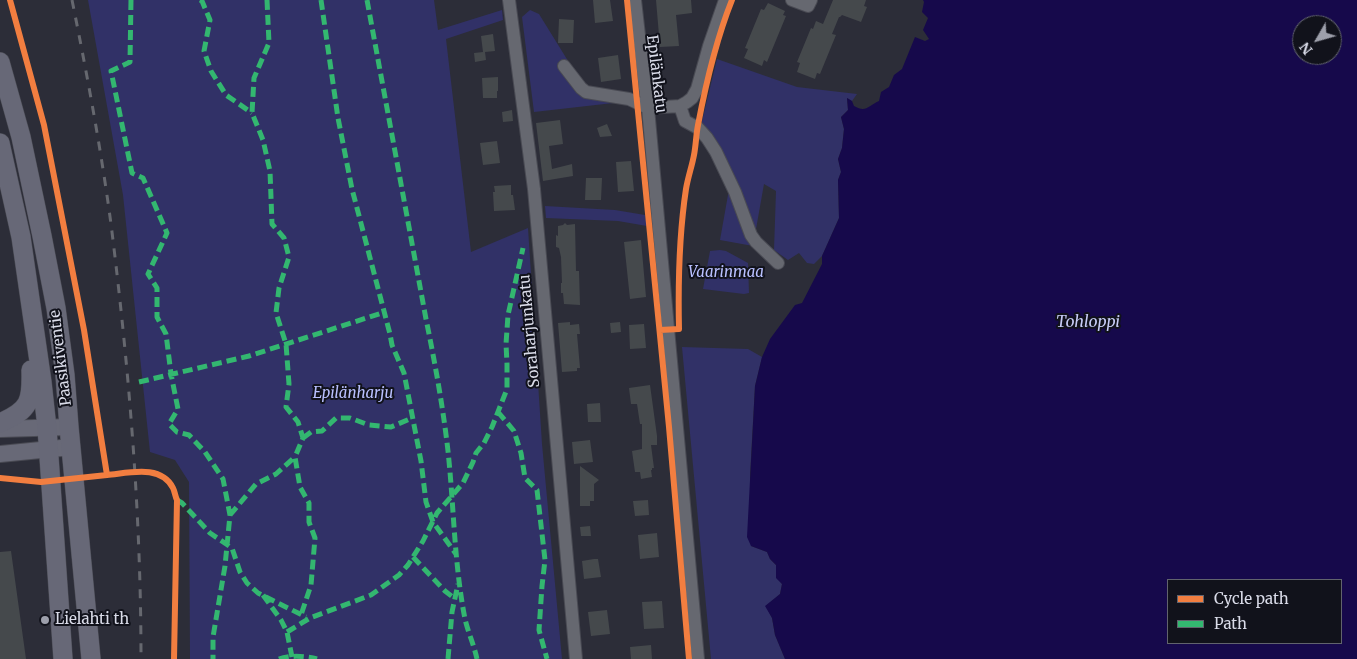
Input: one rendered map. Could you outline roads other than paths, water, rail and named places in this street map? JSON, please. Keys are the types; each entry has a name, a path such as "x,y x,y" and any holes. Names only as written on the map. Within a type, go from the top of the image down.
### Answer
{"highway":[{"name":"Paasikiventie","path":"0,62 20,137 56,308 65,375 91,659"},
{"name":"Paasikiventie","path":"0,143 21,237 47,428 63,659"},
{"path":"0,422 18,414 28,404 31,393 29,338 32,311"}],"main road":[{"path":"0,429 69,427"},
{"path":"0,454 71,446"}],"street":[{"name":"Soraharjunkatu","path":"509,0 534,189 576,659"},
{"name":"Epilänkatu","path":"635,0 648,108 698,659"},
{"path":"564,66 586,92 629,99 648,108 680,106 692,98 697,89 725,0"},
{"path":"792,0 808,6 811,0"},
{"path":"680,106 685,121 698,128 716,152 735,192 751,235 778,263"}],"water":[{"name":"Tohloppi","path":"923,0 1357,0 1357,659 785,659 775,635 772,618 765,606 780,594 782,584 776,578 776,565 770,559 767,552 751,546 747,537 755,386 762,357 770,339 795,305 802,303 822,264 822,256 839,218 838,180 841,172 838,159 842,148 844,129 841,117 848,110 847,98 852,101 854,106 861,109 867,108 879,101 881,92 889,87 894,75 902,69 915,37 925,41 929,39 923,30 928,18 922,12"}],"railway":[{"path":"72,0 103,168 123,332 133,441 139,550 141,659"}],"place":[{"name":"Lielahti th","path":"45,620"}],"park label":[{"name":"Vaarinmaa","path":"726,273"},
{"name":"Epilänharju","path":"353,394"}]}
